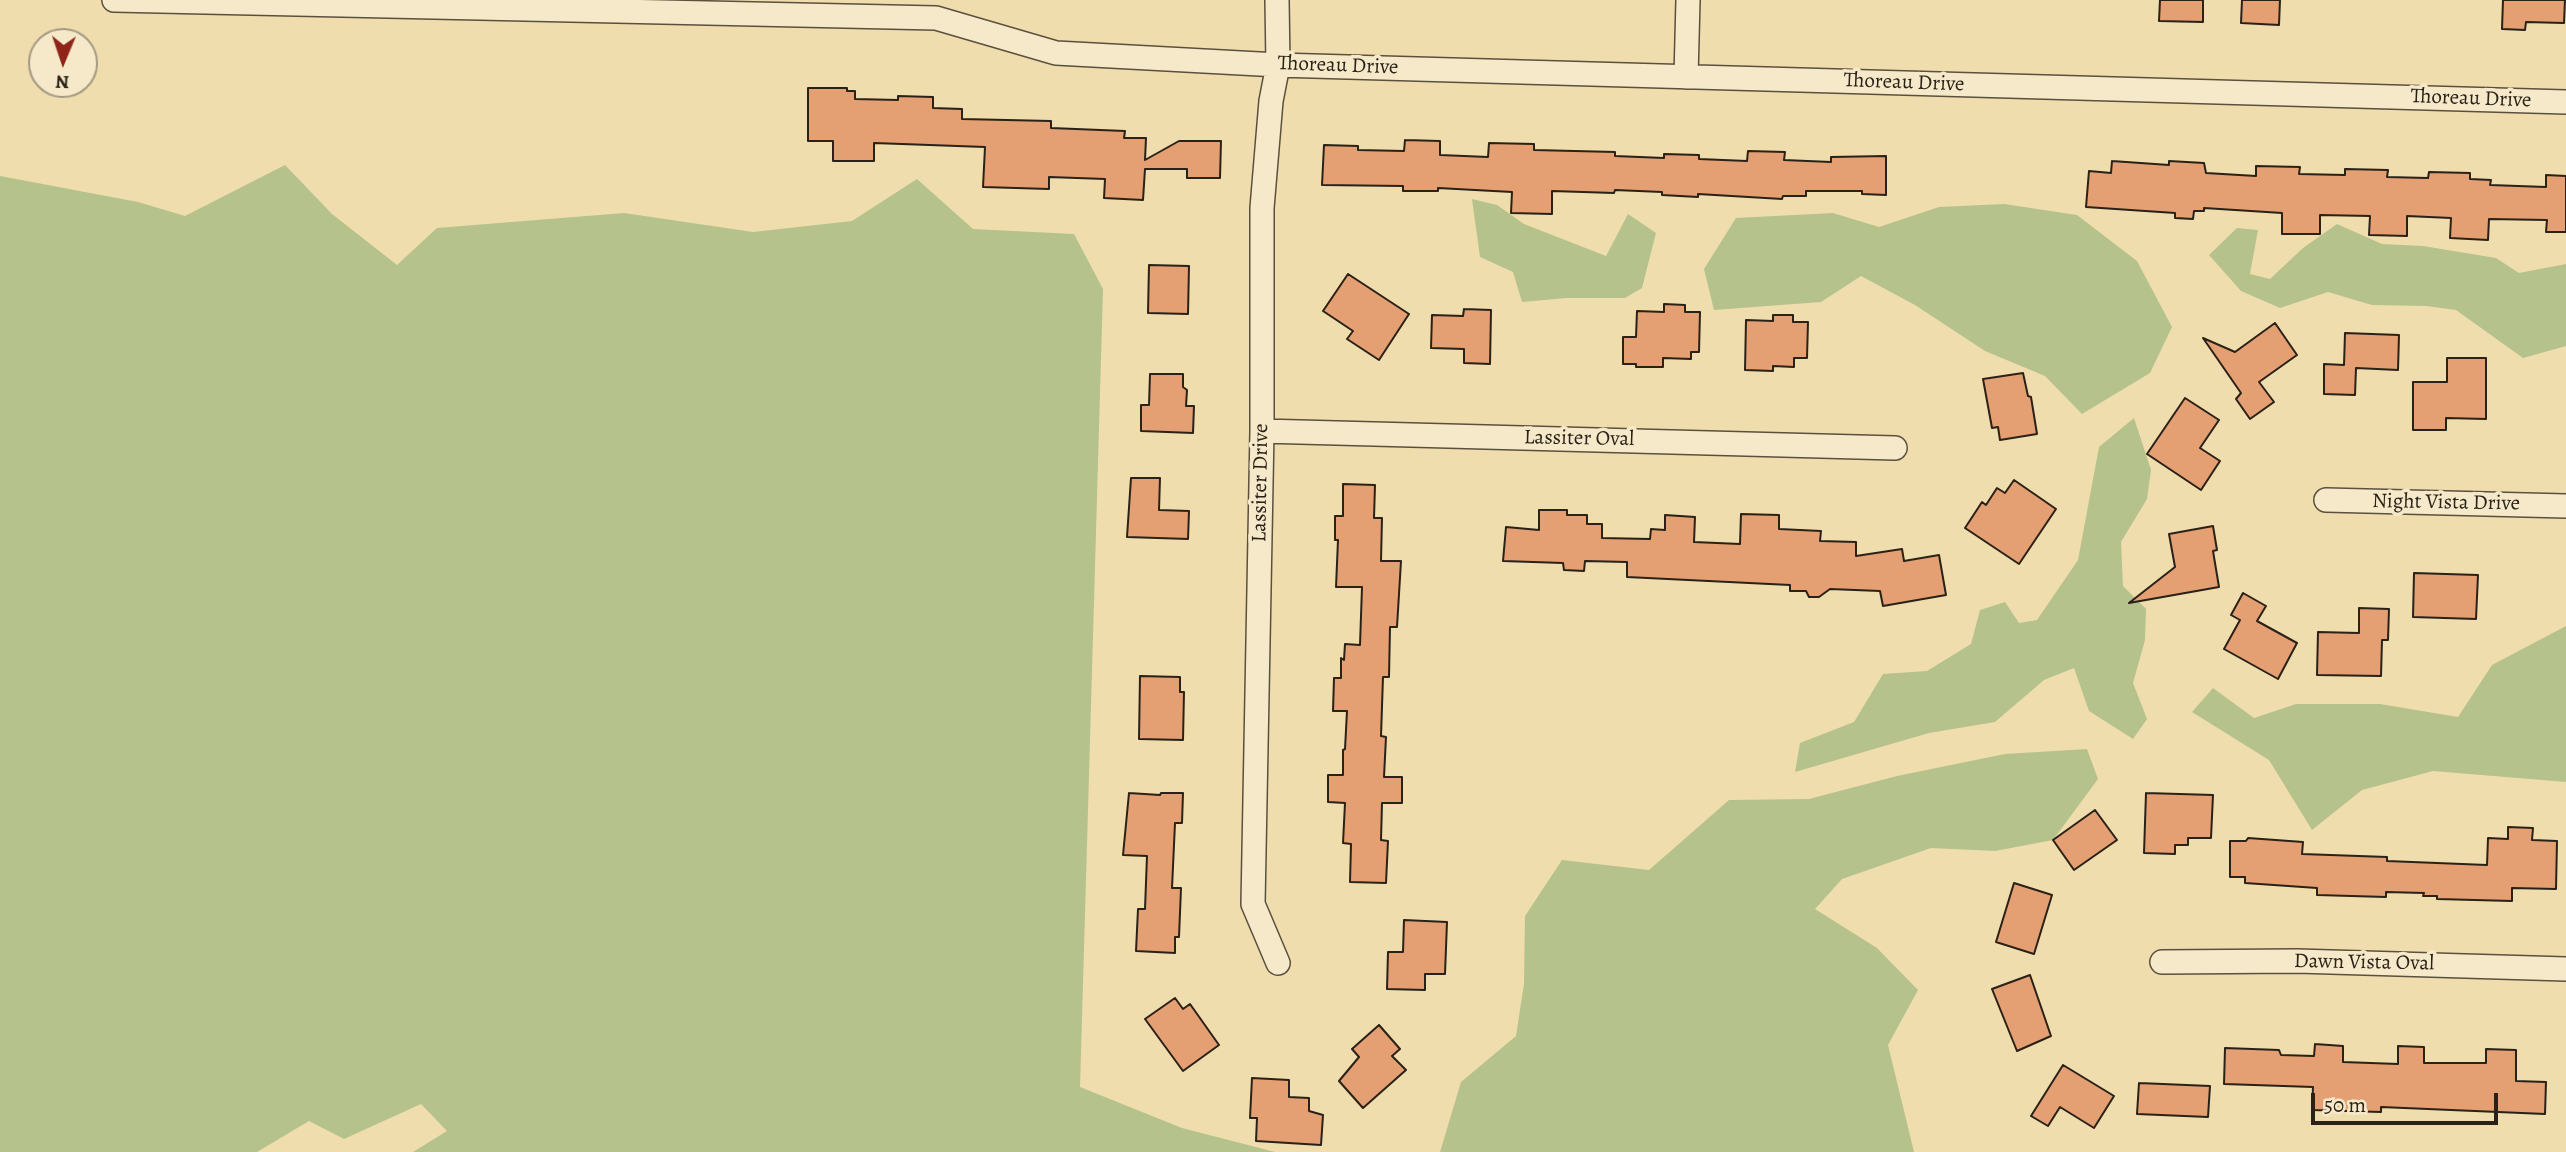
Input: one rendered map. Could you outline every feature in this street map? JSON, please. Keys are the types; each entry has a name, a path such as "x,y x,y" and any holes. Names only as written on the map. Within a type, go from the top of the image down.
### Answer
{"street":[{"name":"Thoreau Drive","path":"114,0 936,18 1056,53 1278,65 2566,102"},
{"name":"Lassiter Drive","path":"1277,0 1278,65 1271,101 1262,208 1262,431 1253,904 1278,963"},
{"path":"1686,77 1688,0"},
{"name":"Lassiter Oval","path":"1262,431 1895,448"},
{"name":"Night Vista Drive","path":"2326,500 2566,506"},
{"name":"Dawn Vista Oval","path":"2162,962 2297,961 2566,969"}],"green space":[{"path":"285,165 332,214 397,265 437,228 624,213 753,232 852,221 917,179 973,229 1074,234 1103,289 1080,1087 1182,1128 1275,1152 413,1152 447,1131 421,1104 344,1139 309,1121 257,1152 0,1152 0,176 138,202 185,216"},
{"path":"1472,199 1497,205 1524,224 1606,256 1628,214 1656,233 1642,288 1625,298 1567,298 1522,302 1513,272 1480,257"},
{"path":"2004,204 2077,215 2137,261 2172,327 2150,373 2082,414 2045,376 1985,351 1915,305 1861,276 1821,302 1714,310 1704,269 1736,218 1833,213 1879,227 1939,207"},
{"path":"2337,224 2382,244 2423,246 2496,258 2519,273 2566,264 2566,346 2523,358 2456,310 2426,306 2372,305 2328,292 2280,308 2241,291 2209,255 2237,228 2258,230 2250,274 2270,279 2303,248"},
{"path":"2134,418 2151,470 2147,499 2121,542 2123,586 2146,609 2145,640 2133,683 2147,719 2133,739 2089,711 2074,668 2044,680 1995,722 1929,733 1795,772 1800,743 1854,722 1883,674 1927,671 1971,644 1980,610 2005,602 2019,623 2037,620 2078,560 2099,447"},
{"path":"2566,626 2566,782 2433,771 2362,790 2312,830 2269,760 2192,712 2213,688 2254,718 2296,704 2380,704 2458,717 2492,665"},
{"path":"2087,749 2098,779 2053,840 1995,851 1931,848 1842,879 1815,909 1877,948 1918,990 1888,1045 1914,1152 1440,1152 1461,1082 1516,1036 1524,984 1525,916 1562,860 1649,870 1729,800 1809,799 1897,776 2005,754"}],"building":[{"path":"2160,0 2203,0 2203,22 2159,21"},
{"path":"2242,0 2280,0 2279,25 2241,23"},
{"path":"2503,0 2565,0 2564,23 2526,22 2525,30 2502,29"},
{"path":"808,88 847,88 847,91 855,91 855,99 898,100 898,96 933,97 933,108 962,109 962,119 1051,121 1051,128 1125,131 1124,138 1146,138 1145,160 1179,141 1221,141 1220,178 1187,178 1187,169 1145,169 1143,200 1104,198 1105,179 1049,177 1049,189 983,187 985,147 874,143 874,161 833,161 833,141 808,141"},
{"path":"1405,140 1440,141 1440,155 1488,157 1489,143 1534,144 1534,150 1615,152 1615,156 1664,158 1664,154 1699,155 1699,159 1747,161 1748,151 1785,152 1784,160 1831,162 1831,157 1886,156 1886,195 1862,194 1862,191 1806,191 1806,196 1783,196 1782,199 1698,194 1698,197 1615,190 1614,193 1552,191 1552,214 1511,213 1512,192 1438,188 1438,191 1403,191 1403,186 1322,185 1324,145 1358,146 1358,150 1404,151"},
{"path":"2112,161 2169,165 2169,161 2204,163 2206,173 2256,176 2256,166 2300,167 2299,174 2345,175 2345,169 2388,170 2387,177 2428,178 2429,172 2470,173 2470,179 2491,180 2490,185 2546,187 2546,175 2566,176 2566,232 2546,232 2547,220 2489,219 2488,240 2450,238 2451,218 2407,216 2407,236 2369,235 2370,216 2320,215 2320,234 2282,234 2282,213 2204,208 2204,211 2194,211 2193,219 2175,218 2175,213 2086,207 2089,171 2111,173"},
{"path":"1149,265 1189,266 1188,314 1148,313"},
{"path":"1348,274 1409,314 1379,360 1347,339 1353,331 1323,311"},
{"path":"1664,304 1685,305 1685,312 1700,312 1699,352 1691,352 1691,359 1663,358 1663,367 1623,364 1623,337 1636,337 1637,311 1664,312"},
{"path":"1464,309 1491,310 1490,364 1464,363 1464,349 1431,348 1432,315 1463,316"},
{"path":"1773,315 1793,315 1793,322 1808,322 1807,358 1794,358 1794,367 1773,366 1773,371 1745,370 1746,320 1773,321"},
{"path":"2275,323 2297,355 2259,382 2274,402 2250,419 2236,399 2241,393 2203,338 2235,352"},
{"path":"2345,333 2399,335 2398,370 2356,368 2355,395 2324,394 2324,364 2344,365"},
{"path":"2447,358 2486,358 2486,419 2446,418 2446,430 2413,430 2413,382 2447,382"},
{"path":"2023,373 2028,396 2031,397 2037,434 2000,440 1998,427 1992,428 1983,379"},
{"path":"1150,374 1183,374 1183,387 1187,390 1186,406 1194,406 1193,433 1141,431 1141,405 1149,405"},
{"path":"2185,398 2219,420 2200,448 2220,461 2201,490 2147,454"},
{"path":"1131,478 1160,478 1159,510 1189,511 1188,539 1127,537"},
{"path":"2014,480 2056,509 2019,564 1965,528 1982,502 1986,505 1997,488 2005,493"},
{"path":"1343,484 1375,485 1374,518 1382,518 1381,561 1401,561 1397,627 1390,627 1389,677 1383,677 1381,736 1386,737 1384,777 1402,777 1402,803 1382,803 1381,840 1388,841 1386,883 1350,882 1351,844 1343,843 1345,803 1328,802 1328,775 1343,775 1347,711 1333,711 1334,678 1341,678 1341,658 1344,660 1345,644 1360,645 1362,587 1336,587 1338,540 1335,540 1335,516 1343,516"},
{"path":"1539,510 1567,510 1567,515 1587,515 1587,524 1602,524 1602,538 1650,539 1651,529 1665,530 1665,515 1695,517 1694,542 1740,544 1741,514 1779,515 1779,529 1821,531 1820,541 1856,542 1856,556 1902,549 1904,561 1939,555 1946,595 1883,606 1880,591 1830,589 1819,597 1809,597 1806,591 1790,591 1790,585 1627,577 1627,562 1585,561 1584,571 1564,570 1563,563 1503,561 1506,527 1539,530"},
{"path":"2213,526 2217,550 2213,551 2219,587 2129,603 2175,567 2169,534"},
{"path":"2414,573 2478,575 2476,619 2413,617"},
{"path":"2243,593 2266,606 2257,621 2297,643 2278,679 2224,649 2240,620 2231,615"},
{"path":"2359,608 2389,609 2388,640 2382,640 2381,676 2317,675 2318,632 2359,633"},
{"path":"1140,676 1180,677 1180,692 1184,692 1183,740 1139,739"},
{"path":"1129,793 1183,793 1182,823 1175,823 1172,888 1181,888 1179,937 1175,937 1175,953 1136,951 1138,909 1145,909 1147,856 1123,855"},
{"path":"2146,793 2213,795 2211,838 2188,838 2188,845 2175,845 2175,854 2144,853"},
{"path":"2095,810 2117,840 2074,870 2053,840"},
{"path":"2508,827 2533,828 2532,840 2557,841 2556,889 2512,888 2512,901 2437,899 2437,896 2423,896 2424,893 2386,892 2386,897 2317,895 2317,888 2245,883 2245,877 2230,877 2230,841 2246,841 2248,838 2303,842 2302,854 2487,865 2488,838 2508,839"},
{"path":"2014,883 2052,895 2034,954 1996,942"},
{"path":"1404,920 1447,922 1445,974 1425,974 1425,990 1387,989 1388,952 1403,952"},
{"path":"2030,975 2051,1036 2017,1051 1992,989"},
{"path":"1175,998 1183,1009 1190,1004 1219,1045 1183,1071 1145,1019"},
{"path":"1379,1025 1400,1049 1392,1056 1406,1070 1363,1108 1339,1081 1359,1057 1352,1049"},
{"path":"2315,1044 2343,1046 2343,1062 2398,1064 2398,1046 2424,1047 2424,1063 2486,1063 2486,1049 2516,1050 2516,1081 2546,1082 2545,1114 2381,1107 2381,1112 2312,1110 2313,1087 2224,1084 2225,1048 2279,1050 2281,1055 2314,1056"},
{"path":"2063,1065 2114,1096 2094,1128 2060,1107 2048,1126 2031,1116"},
{"path":"1252,1078 1289,1080 1289,1097 1309,1098 1309,1111 1323,1115 1321,1145 1256,1141 1257,1118 1250,1118"},
{"path":"2139,1083 2210,1086 2208,1117 2137,1114"}]}
